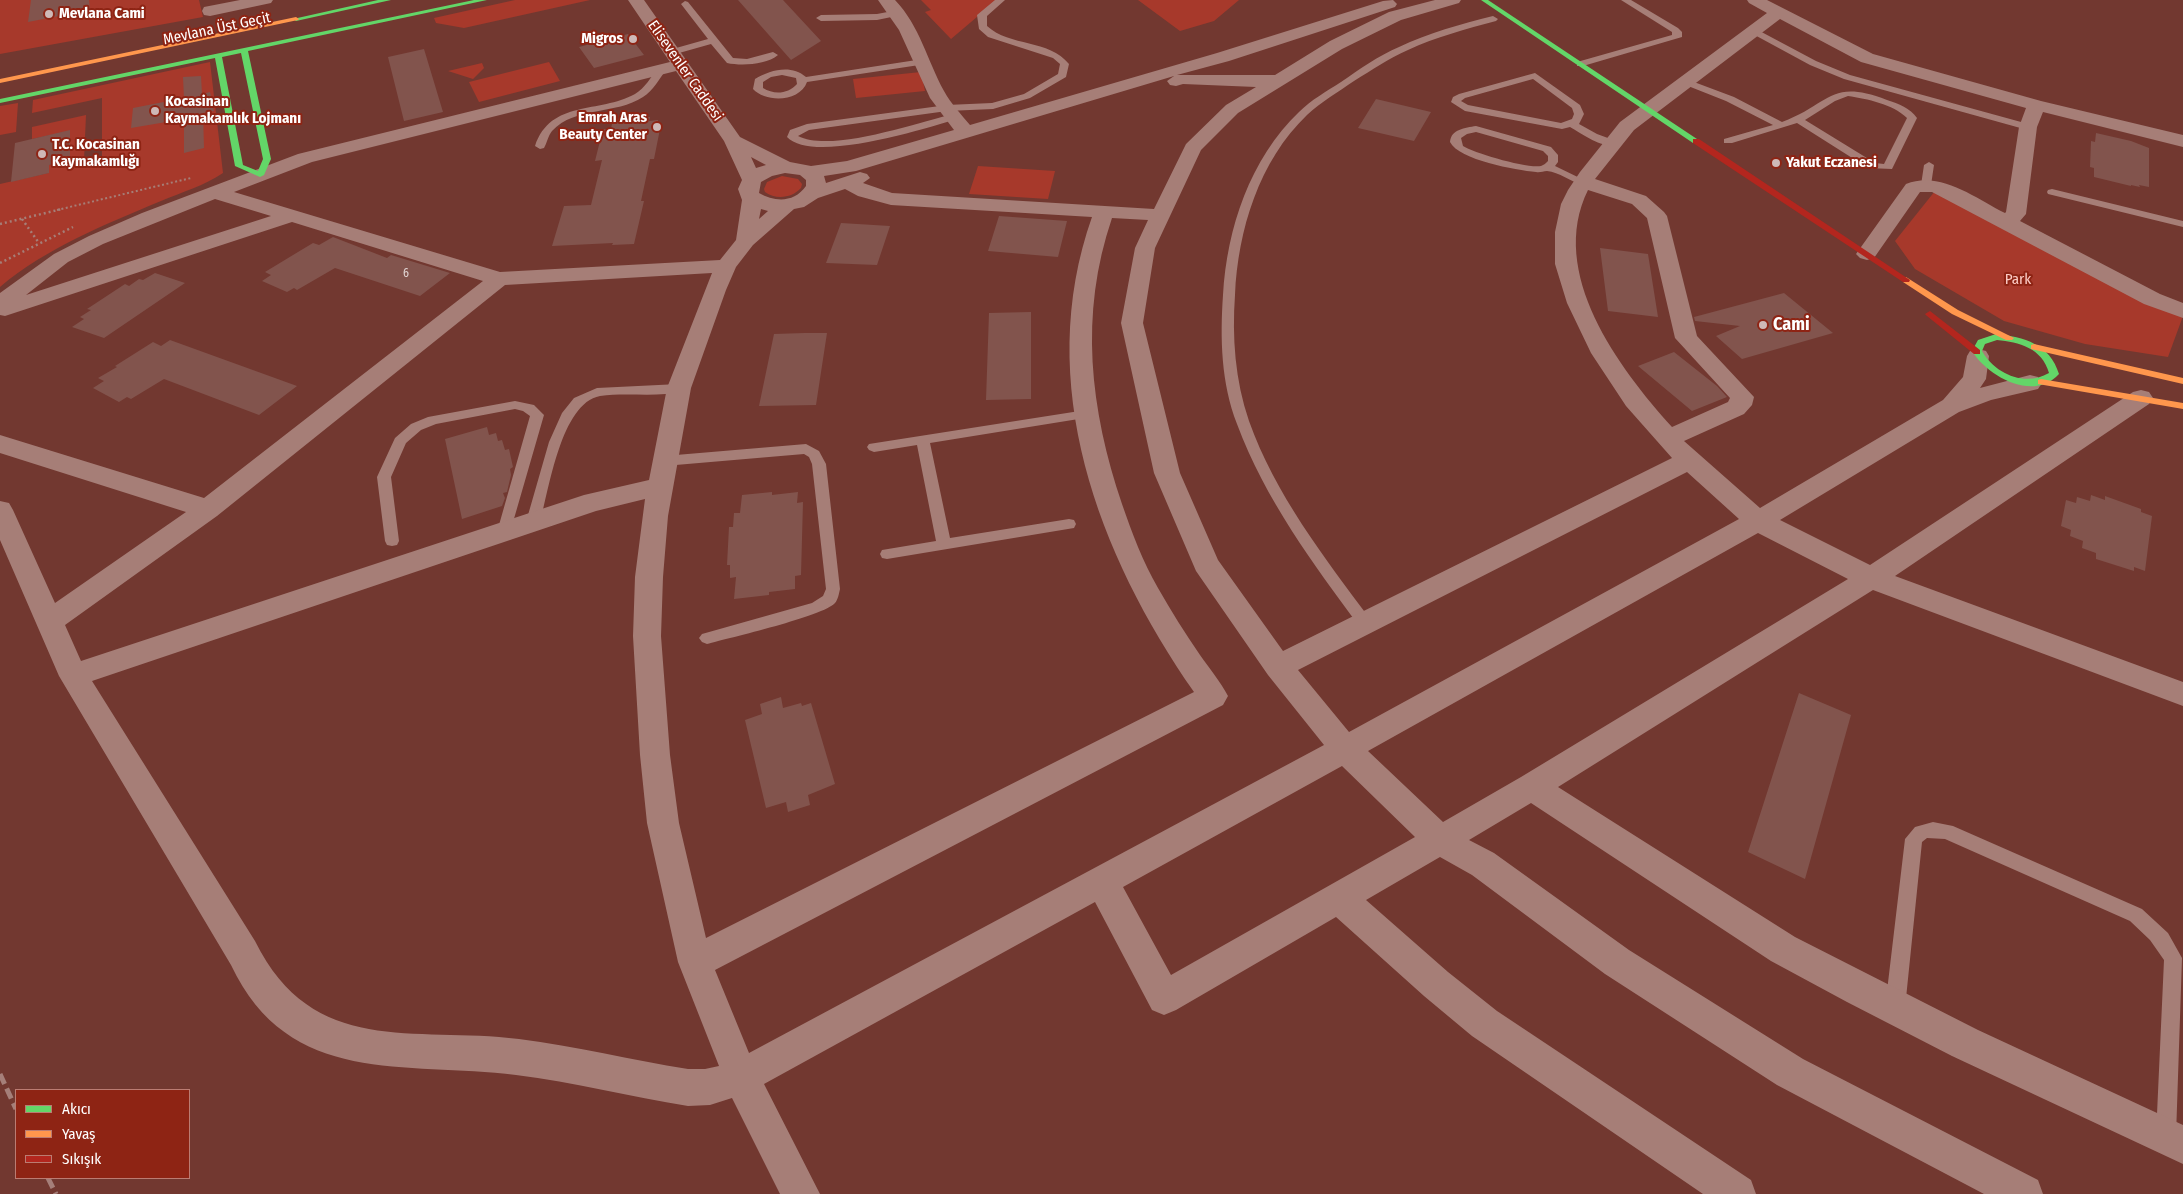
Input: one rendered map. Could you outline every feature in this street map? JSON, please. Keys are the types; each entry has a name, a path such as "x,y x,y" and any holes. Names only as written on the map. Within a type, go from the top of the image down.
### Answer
{"main road":[{"path":"0,70 210,12 346,0"},
{"name":"Mevlana Üst Geçit","path":"0,81 388,0"},
{"name":"Mevlana Üst Geçit","path":"0,90 270,33 441,0"},
{"path":"0,101 484,0"},
{"path":"1484,0 1580,64 1645,116"},
{"path":"1472,5 1963,316 2009,338 2034,347 2183,381"},
{"path":"218,55 238,166 260,175 267,159 244,49"},
{"path":"1920,308 1977,354 1994,372 2018,381 2036,382 2183,406"},
{"path":"1977,354 1979,343 1986,338 2009,338"},
{"path":"2034,347 2044,353 2054,368 2054,374 2049,379 2036,382"}],"street":[{"path":"210,12 265,0"},
{"name":"Elisevenler Caddesi","path":"636,0 733,141 752,189"},
{"path":"746,241 752,189 764,172 785,167 809,172 849,168 1178,68 1223,57 1403,0"},
{"path":"1453,0 1395,16 1336,45 1285,66 1233,94 1193,148 1145,248 1132,323 1167,473 1206,564 1278,667 1345,749 1440,840 1483,864 1617,962 1790,1072 2024,1194"},
{"path":"1755,0 1867,58 2036,104 2183,141"},
{"path":"892,6 913,37 933,87 950,113 966,132"},
{"path":"1778,13 1686,82 1645,116 1623,130 1583,182 1571,204 1565,232 1566,264 1575,296 1589,328 1616,376 1668,439 1758,521 1871,578 2183,694"},
{"path":"1251,47 1285,66"},
{"path":"1223,57 1221,67 1233,94"},
{"path":"0,304 61,258 121,229 305,158 661,70 676,59"},
{"path":"752,189 764,205 786,206 802,201 814,193 846,182 1182,79 1233,94 1285,66"},
{"path":"2005,223 2016,214 2028,127 2036,104"},
{"path":"733,141 785,167"},
{"path":"809,172 817,180 818,186 814,193"},
{"path":"1867,254 1913,188 1927,175 1945,190 2005,223 2152,299 2183,311"},
{"path":"846,182 865,192 891,199 1160,215"},
{"path":"1583,182 1639,200 1657,216 1686,338 1742,397 1740,405 1736,408 1668,439"},
{"path":"214,192 499,279 726,266"},
{"path":"786,206 746,241 726,266 715,290 679,388 662,474 649,577 648,636 655,755 662,823 695,962 740,1077 801,1194"},
{"path":"695,962 1213,696 1161,618 1132,562 1110,502 1086,414 1080,364 1080,319 1086,272 1104,211"},
{"path":"0,311 291,216"},
{"path":"50,622 208,509 499,279"},
{"path":"1951,406 1971,386 1976,371 1977,354"},
{"path":"0,510 73,676 243,953 252,973 264,991 280,1007 298,1021 324,1034 353,1043 444,1053 503,1055 701,1088 740,1077 1345,749 1758,521 1951,406 1986,394 2036,382"},
{"path":"1102,881 1164,998 1532,787 1871,578 2141,398"},
{"path":"0,444 208,509"},
{"path":"1278,667 1689,460"},
{"path":"73,676 592,502 662,474"},
{"path":"1532,787 1783,949 1894,1008 2174,1141"},
{"path":"1339,898 1393,944 1450,997 1523,1052 1598,1100 1672,1153 1737,1194"}],"lane":[{"path":"950,113 904,132 844,142 801,143 792,137 794,132 802,128 950,113 1015,100 1063,75 1065,70 1062,62 1045,50 996,38 985,32 980,24 982,15 1001,0"},
{"path":"1580,64 1677,37 1677,32 1625,0"},
{"path":"685,4 730,61 747,62 773,55"},
{"path":"821,18 877,17 892,6"},
{"path":"1365,623 1309,544 1280,498 1256,453 1243,422 1228,362 1228,284 1234,239 1249,194 1260,172 1288,131 1307,110 1386,56 1448,30 1493,19"},
{"path":"1754,31 1795,54 1840,74 2028,127"},
{"path":"676,59 714,40"},
{"path":"803,80 923,62"},
{"path":"540,146 545,132 552,125 572,116 634,98 648,88 661,70"},
{"path":"1572,124 1579,118 1576,107 1535,76 1462,96 1456,100 1458,104 1465,108 1562,126 1572,124 1593,136 1612,143"},
{"path":"1686,82 1730,99 1781,125"},
{"path":"1728,141 1797,119 1839,95 1847,93 1901,108 1909,113 1912,118 1888,167 1880,168 1872,166 1797,119"},
{"path":"1547,167 1554,162 1547,149 1476,129 1464,131 1456,137 1456,144 1469,154 1536,169 1547,167 1583,182"},
{"path":"2052,192 2183,224"},
{"path":"533,522 559,431 567,414 576,403 597,392 679,388"},
{"path":"392,541 384,477 400,442 407,434 416,427 433,420 514,405 529,408 537,416 504,532"},
{"path":"874,446 1086,414"},
{"path":"923,439 944,545"},
{"path":"662,474 806,449 814,454 819,464 833,589 829,600 817,608 707,638"},
{"path":"887,554 1069,524"},
{"path":"1894,1008 1914,839 1924,830 1931,829 1947,832 2136,914 2156,932 2166,944 2173,958 2174,1141"}],"path":[{"path":"0,224 195,178 168,188"},
{"path":"22,219 39,243 61,258"},
{"path":"0,263 74,227"}],"green space":[{"path":"0,0 199,0 203,17 0,54"},
{"path":"515,0 590,0 464,28 436,23 434,18"},
{"path":"921,0 997,0 951,39 925,12 931,10"},
{"path":"1138,0 1239,0 1214,21 1180,31"},
{"path":"210,62 223,173 201,185 77,238 37,260 0,287 0,184 48,173 49,165 70,160 70,131 32,139 32,127 86,115 84,160 102,156 102,98 32,113 33,100"},
{"path":"549,62 560,81 479,102 469,82"},
{"path":"482,63 484,68 473,79 448,71"},
{"path":"921,72 925,91 856,98 853,79"},
{"path":"18,103 16,132 0,135 0,106"},
{"path":"978,166 1055,171 1048,199 969,194"},
{"path":"782,176 798,179 802,184 801,188 793,194 784,197 769,195 765,192 764,189 767,182"},
{"name":"Park","path":"1935,191 2183,316 2168,357 2085,344 2004,321 1915,269 1895,241"}],"building":[{"name":"Mevlana Cami","path":"31,0 89,0 90,10 28,22"},
{"path":"738,0 783,0 821,41 791,60"},
{"path":"628,34 644,55 594,68 579,47"},
{"path":"424,49 443,112 404,121 388,57"},
{"path":"201,76 202,94 210,92 214,111 203,113 204,148 184,153 184,119 131,128 133,108 184,98 183,77"},
{"path":"1376,99 1431,112 1414,141 1358,128"},
{"path":"650,117 649,121 658,120 657,124 661,124 654,159 650,159 641,201 644,201 634,244 612,245 613,243 552,246 564,206 591,205 602,160 595,161 603,129 611,129 613,119"},
{"name":"T.C. Kocasinan Kaymakamlığı","path":"70,130 70,161 49,165 49,173 11,182 15,143"},
{"path":"2096,133 2131,141 2149,148 2149,187 2131,186 2094,177 2094,168 2090,167 2091,141 2095,142"},
{"path":"999,216 1067,221 1058,257 988,251"},
{"path":"841,223 890,226 877,265 826,263"},
{"path":"333,237 387,258 391,255 450,273 420,296 335,268 297,290 294,288 287,292 262,281 271,275 265,272 313,243 319,245"},
{"path":"1600,248 1648,254 1658,317 1608,311"},
{"path":"155,273 185,283 104,338 72,327 84,319 80,317 91,310 87,309 125,284 129,286 139,279 143,280"},
{"name":"Cami","path":"1784,293 1833,333 1742,359 1716,336 1740,326 1695,321 1694,317"},
{"path":"1031,312 1031,399 986,400 989,313"},
{"path":"827,333 816,405 759,406 774,334"},
{"path":"170,340 297,386 259,415 164,379 131,399 127,397 119,402 93,388 104,381 98,378 153,342 161,346"},
{"path":"1674,352 1717,386 1727,397 1692,411 1638,366"},
{"path":"487,427 489,435 496,433 498,441 502,440 505,450 509,449 513,467 510,469 511,475 507,492 503,493 505,498 502,506 462,519 445,439"},
{"path":"772,492 772,495 798,492 797,503 803,502 801,575 795,576 795,589 769,592 769,595 734,599 736,577 730,578 730,565 727,565 729,527 733,527 734,513 740,513 742,495"},
{"path":"2091,495 2105,500 2105,496 2141,509 2141,512 2152,516 2145,571 2134,567 2134,571 2096,559 2096,553 2082,548 2083,541 2070,536 2071,530 2061,526 2066,500 2076,503 2077,497 2090,501"},
{"path":"1799,693 1851,715 1805,879 1748,852"},
{"path":"781,697 783,708 801,703 802,706 811,703 835,784 808,795 810,805 788,812 786,802 766,808 745,720 762,714 760,704"}],"railway":[{"path":"0,1074 15,1107"},
{"path":"48,1179 56,1194"}],"traffic: fast":[{"path":"296,19 388,0"},
{"path":"0,101 484,0"},
{"path":"1484,0 1696,141"},
{"path":"218,55 239,166 260,175 267,159 244,49"},
{"path":"1996,337 2024,342 2033,346 2047,357 2054,374 2042,380 2021,382 2012,380 1995,371 1982,359 1977,351 1981,342 1996,337"}],"traffic: slow":[{"path":"0,81 296,19"},
{"path":"1906,280 1955,312 2009,338"},
{"path":"2034,347 2183,381"},
{"path":"2041,382 2183,406"}],"traffic: jam":[{"path":"1696,141 1906,280"},
{"path":"1930,314 1977,352"}],"place":[{"name":"Mevlana Cami","path":"49,14"},
{"name":"Migros","path":"633,39"},
{"name":"Kocasinan Kaymakamlık Lojmanı","path":"155,111"},
{"name":"Emrah Aras Beauty Center","path":"657,127"},
{"name":"T.C. Kocasinan Kaymakamlığı","path":"42,154"},
{"name":"Yakut Eczanesi","path":"1776,163"},
{"name":"Cami","path":"1763,325"}]}
